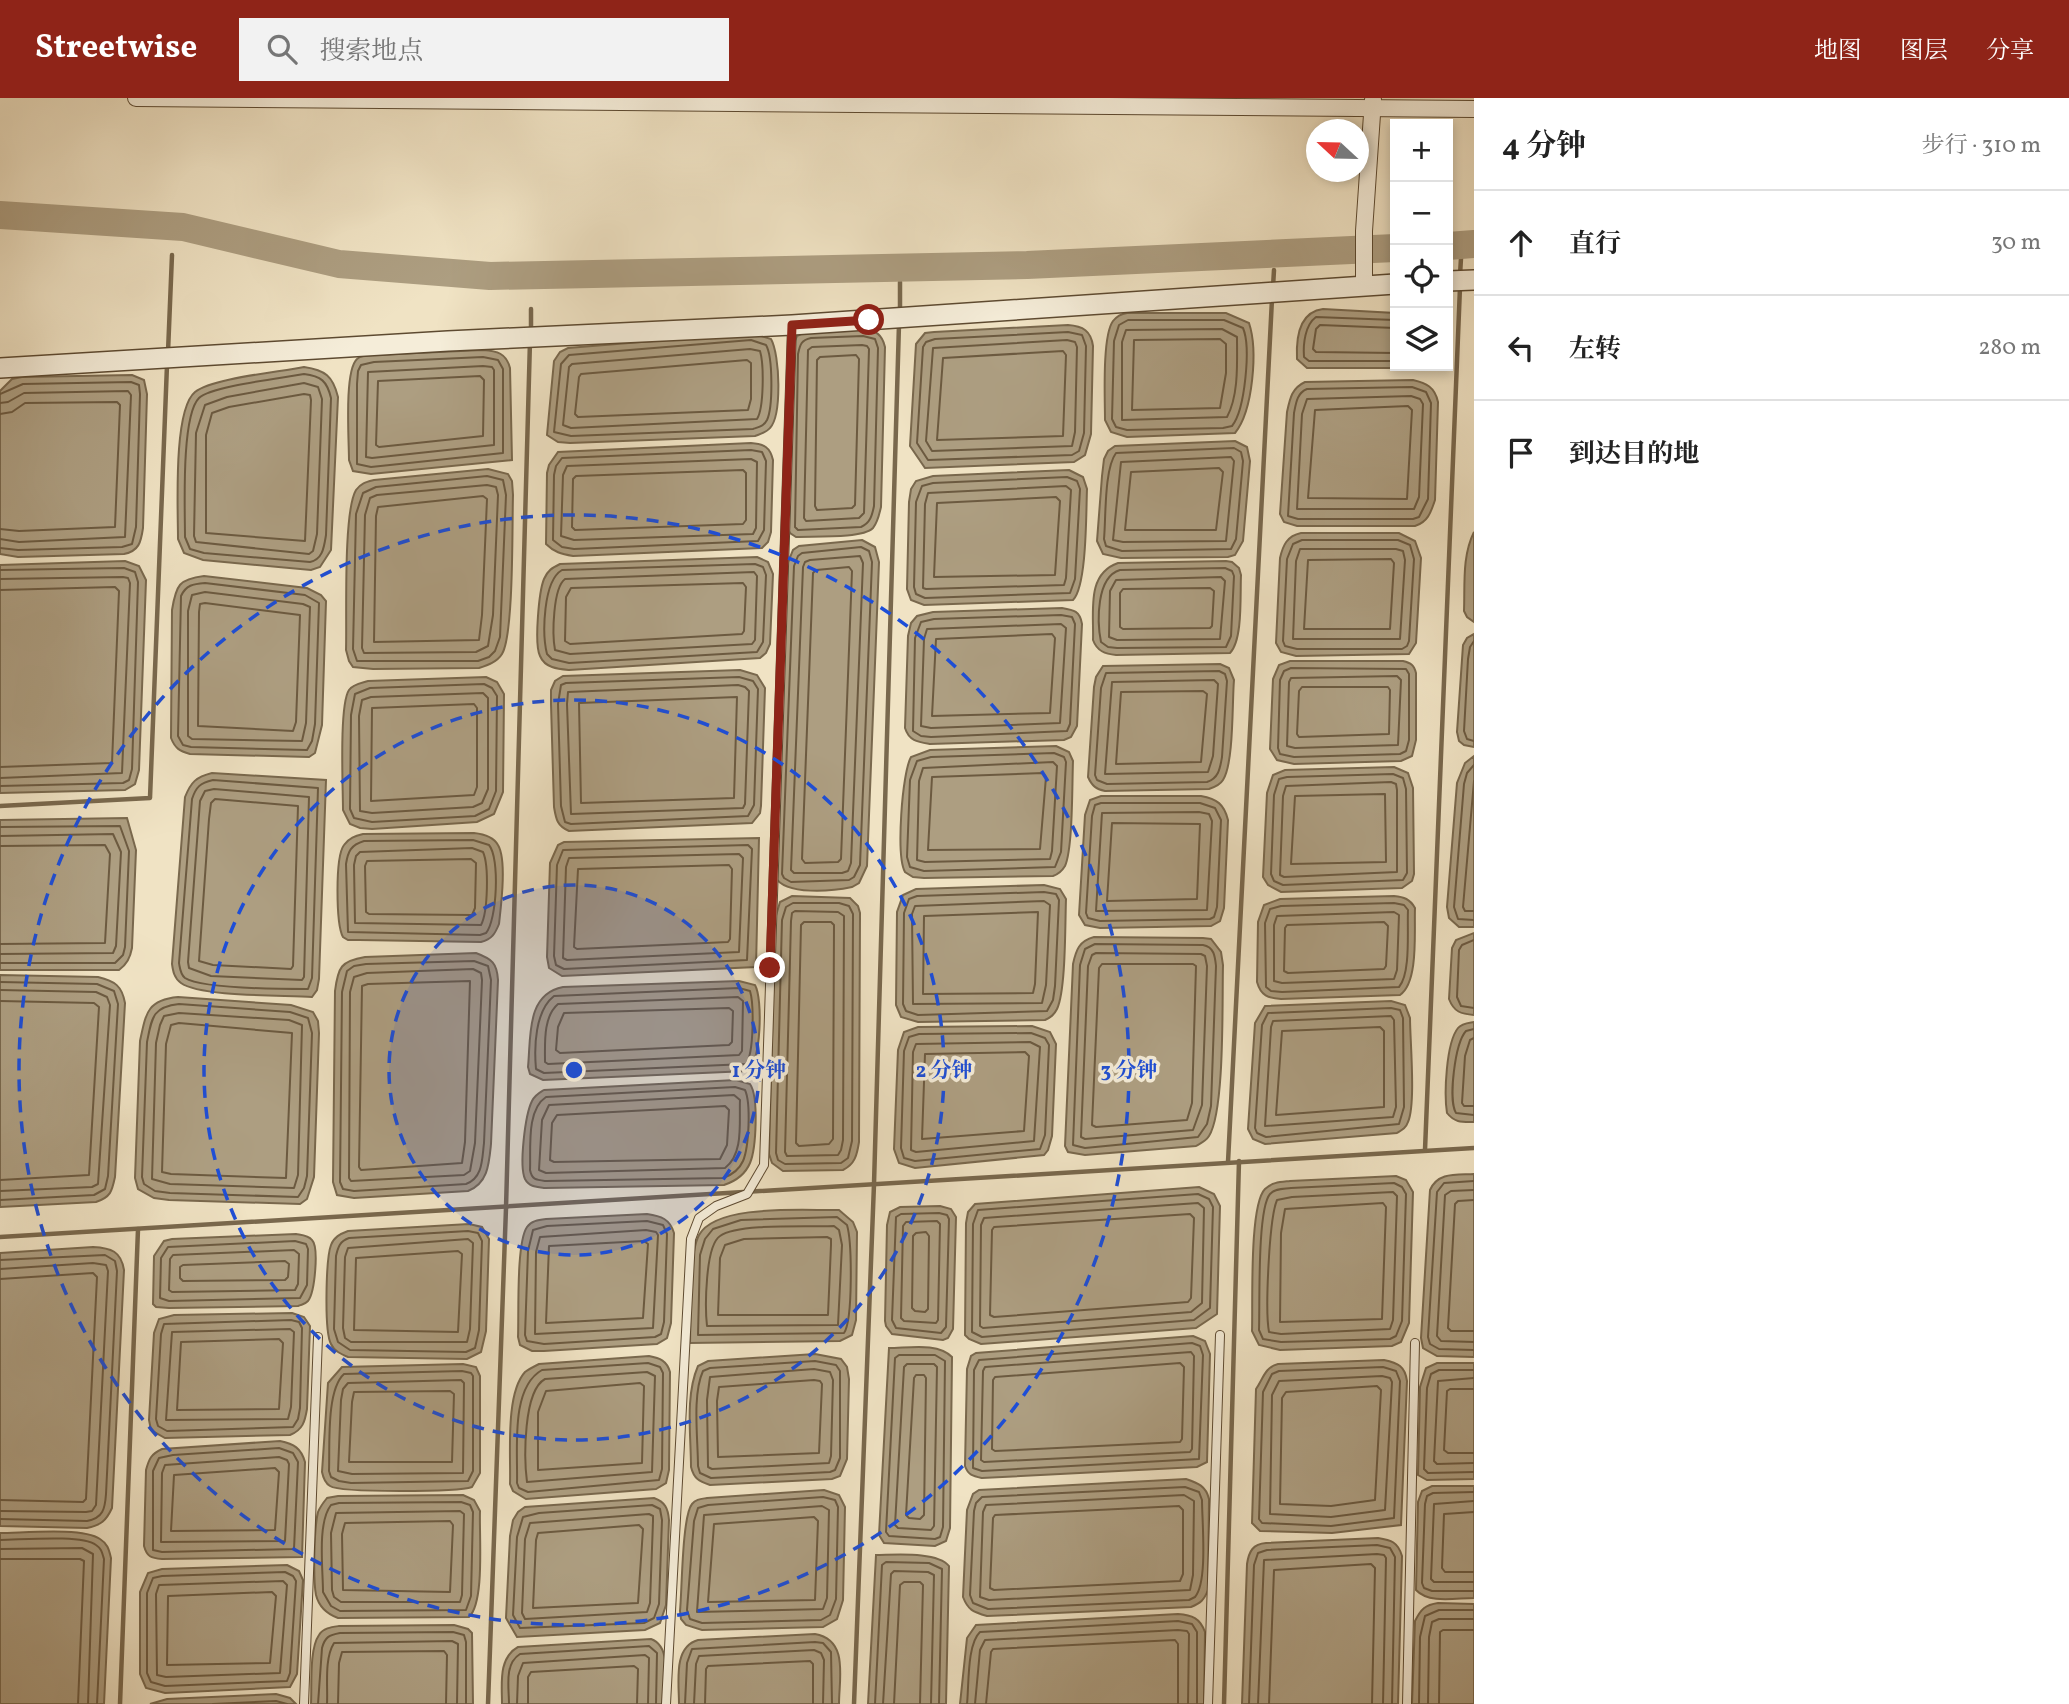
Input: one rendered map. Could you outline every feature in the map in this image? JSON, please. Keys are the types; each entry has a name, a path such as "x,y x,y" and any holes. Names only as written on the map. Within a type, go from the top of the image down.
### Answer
{"street":[{"path":"136,98 1373,103 1474,109"},
{"path":"1364,281 1364,231 1373,103"},
{"path":"1453,281 1474,280"},
{"path":"0,368 448,341 792,325 1364,281 1390,284"}],"lane":[{"path":"666,1704 691,1238 699,1218 716,1206 747,1194 764,1165 792,325"},
{"path":"1208,1704 1220,1335"},
{"path":"304,1704 318,1337"},
{"path":"1408,1704 1415,1343"}],"water":[{"path":"1323,309 1390,313 1390,368 1307,368 1297,359 1298,335 1304,321 1315,311"},
{"path":"1127,313 1226,313 1249,323 1253,348 1250,396 1235,433 1127,437 1111,432 1105,420 1107,340 1113,321"},
{"path":"1068,325 1085,330 1093,346 1091,434 1085,455 1074,462 925,468 910,446 916,344 925,333"},
{"path":"864,329 878,334 885,347 881,507 878,518 873,528 859,534 796,537 788,529 794,343 797,336 803,333"},
{"path":"751,333 771,339 776,358 778,398 774,421 765,432 755,436 570,443 558,442 547,435 554,361 560,352 568,348"},
{"path":"483,350 500,354 510,368 512,460 371,474 353,471 349,460 348,406 350,377 357,359 366,355"},
{"path":"304,367 327,375 334,384 338,397 331,550 320,567 311,570 203,560 184,553 178,539 178,461 183,418 188,402 195,392 216,383"},
{"path":"132,375 144,380 147,394 143,528 138,545 133,551 124,554 18,557 0,554 0,391 12,379 22,377"},
{"path":"1413,380 1429,386 1438,402 1435,500 1426,519 1415,526 1297,526 1284,522 1280,514 1287,412 1294,390 1305,382"},
{"path":"1235,441 1247,447 1250,461 1243,541 1235,555 1121,558 1103,554 1097,541 1104,459 1108,451 1115,446"},
{"path":"751,443 766,447 773,460 771,532 768,542 762,548 573,556 558,552 546,544 547,473 558,452"},
{"path":"488,469 508,474 512,481 509,625 502,654 495,661 479,668 353,667 346,650 346,567 349,520 356,490 362,484 374,480"},
{"path":"1069,470 1083,477 1087,489 1083,565 1078,592 1073,600 924,605 911,600 907,589 909,502 911,489 916,481 933,476"},
{"path":"1474,532 1474,622 1464,611 1464,580 1466,560"},
{"path":"1301,533 1399,533 1415,541 1421,558 1416,643 1409,654 1296,656 1281,652 1276,643 1280,558 1286,542"},
{"path":"862,540 875,547 879,562 867,866 859,883 852,887 822,891 799,890 781,883 775,877 787,565 793,550 799,546"},
{"path":"757,557 768,562 773,574 770,644 760,658 569,670 548,665 540,656 537,630 542,585 549,571 560,564"},
{"path":"125,561 139,566 146,580 139,770 135,784 125,790 0,793 0,565"},
{"path":"1226,561 1239,568 1241,575 1239,628 1230,653 1116,655 1102,651 1095,644 1094,595 1096,585 1108,568 1118,563"},
{"path":"204,576 307,588 321,595 326,601 322,725 315,753 309,757 190,754 174,744 171,738 173,601 177,589 184,581"},
{"path":"1062,608 1076,612 1082,624 1077,726 1071,737 1064,740 930,744 909,736 905,728 908,636 911,623 917,616 933,612"},
{"path":"1474,634 1474,747 1459,741 1457,732 1463,645 1467,638"},
{"path":"1290,661 1403,661 1412,665 1416,673 1416,740 1412,756 1401,761 1294,764 1277,760 1270,749 1273,679 1279,665"},
{"path":"1220,664 1229,668 1234,680 1229,760 1227,772 1220,783 1209,789 1105,791 1093,785 1088,777 1094,687 1096,677 1103,666"},
{"path":"740,670 757,675 765,688 761,806 760,813 752,823 569,831 560,824 556,819 554,807 551,690 555,681 563,676"},
{"path":"486,677 497,682 504,694 503,792 494,814 477,822 372,829 350,824 343,810 342,747 344,712 349,690 368,681"},
{"path":"1056,746 1069,752 1073,761 1068,857 1060,872 1053,876 924,878 913,877 905,872 901,850 901,814 905,779 911,757 930,750"},
{"path":"1474,756 1474,927 1459,927 1449,918 1447,907 1457,783 1465,763"},
{"path":"1394,767 1408,773 1413,788 1412,881 1402,888 1281,892 1268,885 1263,877 1267,793 1273,775 1285,770"},
{"path":"212,773 326,780 319,979 317,990 312,997 206,991 181,983 174,974 172,964 185,797 195,781"},
{"path":"1101,796 1201,796 1219,803 1228,820 1224,908 1220,921 1211,926 1100,928 1085,925 1079,915 1085,815 1090,800"},
{"path":"127,818 136,850 132,948 124,965 119,970 0,970 0,820"},
{"path":"474,833 493,839 501,852 503,883 499,924 490,938 481,942 348,940 343,937 339,919 338,876 341,852 348,841 363,834"},
{"path":"759,838 756,967 562,976 549,968 547,957 550,863 558,845 564,842"},
{"path":"1044,885 1060,889 1066,899 1062,987 1057,1009 1052,1016 1045,1020 918,1022 901,1017 896,1005 897,912 903,895 916,889"},
{"path":"792,896 850,898 858,906 860,913 859,1142 855,1159 843,1170 783,1171 772,1163 769,1154 775,919 780,902"},
{"path":"1394,896 1406,899 1415,908 1413,968 1406,988 1400,995 1281,999 1263,993 1257,982 1258,922 1264,905 1280,899"},
{"path":"1474,933 1474,1015 1458,1012 1449,999 1452,948 1456,940"},
{"path":"1094,937 1203,938 1211,939 1221,952 1222,1028 1218,1104 1209,1136 1196,1146 1085,1155 1068,1152 1065,1146 1073,964 1079,947"},
{"path":"476,953 493,962 498,980 491,1144 484,1178 468,1191 354,1198 337,1195 333,1182 335,991 339,971 346,963 365,957"},
{"path":"0,975 98,977 109,980 122,992 125,1003 115,1177 110,1193 101,1200 0,1207"},
{"path":"739,981 755,985 758,992 758,1044 756,1056 748,1071 543,1080 530,1074 528,1067 533,1018 542,998 551,991 563,987"},
{"path":"178,997 291,1005 313,1012 318,1021 319,1033 314,1177 307,1199 300,1204 169,1200 154,1198 138,1189 135,1178 140,1041 146,1016 154,1005"},
{"path":"1391,1001 1405,1005 1410,1018 1412,1101 1405,1127 1397,1133 1265,1144 1253,1139 1248,1129 1255,1023 1265,1006"},
{"path":"1474,1022 1474,1122 1462,1122 1447,1113 1447,1069 1451,1045 1458,1028"},
{"path":"1032,1026 1050,1032 1056,1044 1052,1136 1044,1155 915,1168 899,1163 894,1149 898,1050 904,1032 918,1027"},
{"path":"736,1080 750,1084 755,1100 756,1123 750,1163 743,1174 732,1182 724,1185 545,1188 531,1185 525,1179 523,1152 527,1117 533,1099 544,1090"},
{"path":"1474,1174 1474,1357 1437,1356 1423,1348 1421,1338 1430,1190 1433,1184 1443,1177"},
{"path":"1396,1176 1406,1180 1413,1192 1409,1323 1401,1342 1392,1346 1280,1350 1259,1345 1252,1331 1253,1256 1256,1214 1265,1189 1290,1181"},
{"path":"1199,1187 1214,1194 1220,1206 1217,1314 1196,1328 981,1344 965,1335 966,1223 968,1212 975,1204"},
{"path":"940,1206 951,1209 956,1217 953,1329 948,1338 943,1340 892,1334 885,1321 887,1225 890,1212 900,1207"},
{"path":"839,1210 853,1222 857,1232 856,1320 852,1335 840,1341 690,1343 693,1257 699,1235 709,1225 743,1213"},
{"path":"647,1214 664,1219 674,1233 671,1323 667,1338 657,1344 544,1351 532,1351 520,1345 520,1263 523,1235 527,1227 535,1221 546,1219"},
{"path":"469,1224 482,1227 489,1239 486,1331 481,1352 467,1359 348,1357 334,1349 327,1325 326,1294 329,1252 336,1238 348,1231"},
{"path":"296,1234 310,1238 315,1251 313,1289 304,1304 169,1308 156,1307 153,1304 154,1256 164,1241"},
{"path":"93,1247 114,1252 124,1270 112,1508 103,1522 87,1528 0,1526 0,1253"},
{"path":"292,1313 304,1317 310,1326 307,1409 298,1431 290,1435 165,1438 151,1430 149,1420 154,1333 159,1319 174,1315"},
{"path":"1193,1336 1205,1341 1210,1354 1207,1462 1197,1467 982,1478 971,1475 966,1469 967,1369 971,1356 976,1353"},
{"path":"889,1348 939,1349 952,1357 950,1528 946,1541 935,1546 884,1543 879,1535"},
{"path":"815,1354 841,1359 847,1367 847,1459 840,1476 832,1479 710,1485 698,1479 691,1467 690,1416 691,1390 698,1366 708,1361"},
{"path":"649,1356 663,1361 670,1372 669,1470 666,1483 656,1489 526,1499 513,1491 510,1484 512,1410 514,1395 525,1372 539,1364"},
{"path":"1384,1360 1400,1366 1407,1381 1401,1525 1332,1533 1260,1531 1252,1523 1256,1389 1265,1374 1278,1364"},
{"path":"1437,1363 1474,1363 1474,1479 1427,1480 1418,1475 1420,1387 1426,1368"},
{"path":"463,1364 476,1367 480,1376 480,1473 472,1487 376,1491 339,1488 327,1483 322,1472 328,1383 342,1367"},
{"path":"280,1441 296,1447 305,1462 302,1557 162,1559 148,1555 144,1546 146,1470 155,1453 162,1449"},
{"path":"1186,1479 1201,1486 1209,1499 1208,1590 1204,1599 1197,1604 1191,1607 987,1616 967,1605 963,1597 967,1510 973,1494 979,1490"},
{"path":"1432,1486 1474,1486 1474,1598 1435,1599 1416,1590 1418,1502 1422,1491"},
{"path":"824,1490 839,1495 845,1507 843,1600 837,1619 823,1627 702,1630 686,1625 681,1619 680,1611 683,1555 686,1523 694,1502 707,1498"},
{"path":"463,1495 474,1500 480,1511 479,1583 474,1609 469,1617 338,1618 321,1606 315,1588 315,1541 318,1512 327,1498"},
{"path":"654,1498 665,1506 669,1520 666,1605 660,1623 645,1630 517,1637 506,1618 510,1536 513,1520 518,1512 525,1507"},
{"path":"0,1533 80,1533 92,1535 106,1545 111,1558 104,1704 0,1704"},
{"path":"1378,1538 1393,1542 1402,1556 1398,1704 1242,1704 1247,1564 1252,1549 1266,1543"},
{"path":"876,1555 925,1556 943,1561 949,1566 946,1704 868,1704"},
{"path":"287,1565 299,1571 303,1580 297,1674 290,1687 165,1693 146,1688 140,1674 140,1592 148,1573 162,1569"},
{"path":"1438,1603 1474,1604 1474,1704 1412,1704 1415,1621 1424,1608"},
{"path":"1178,1614 1195,1618 1205,1632 1204,1704 960,1704 967,1638 976,1625"},
{"path":"454,1625 472,1633 473,1704 311,1704 314,1649 319,1635 325,1629 339,1626"},
{"path":"815,1634 826,1638 838,1652 839,1704 679,1704 679,1666 684,1650 690,1644 698,1640"},
{"path":"651,1639 658,1643 665,1658 663,1704 502,1704 504,1665 518,1647"},
{"path":"276,1694 290,1698 296,1704 150,1704 167,1699"}],"waterway":[{"path":"0,215 183,227 339,264 490,276 1027,265 1390,248"},
{"path":"1453,246 1474,244"},
{"path":"168,352 172,255"},
{"path":"1460,275 1461,258"},
{"path":"1273,287 1274,270"},
{"path":"900,282 900,312"},
{"path":"1425,1150 1460,287"},
{"path":"1228,1162 1272,299"},
{"path":"531,309 531,332"},
{"path":"854,1704 874,1184 899,324"},
{"path":"488,1704 506,1208 530,341"},
{"path":"0,806 150,798 167,365"},
{"path":"0,1237 1474,1148"},
{"path":"1224,1704 1239,1161"},
{"path":"120,1704 138,1229"}],"route":[{"path":"770,968 792,325 869,320"}]}
